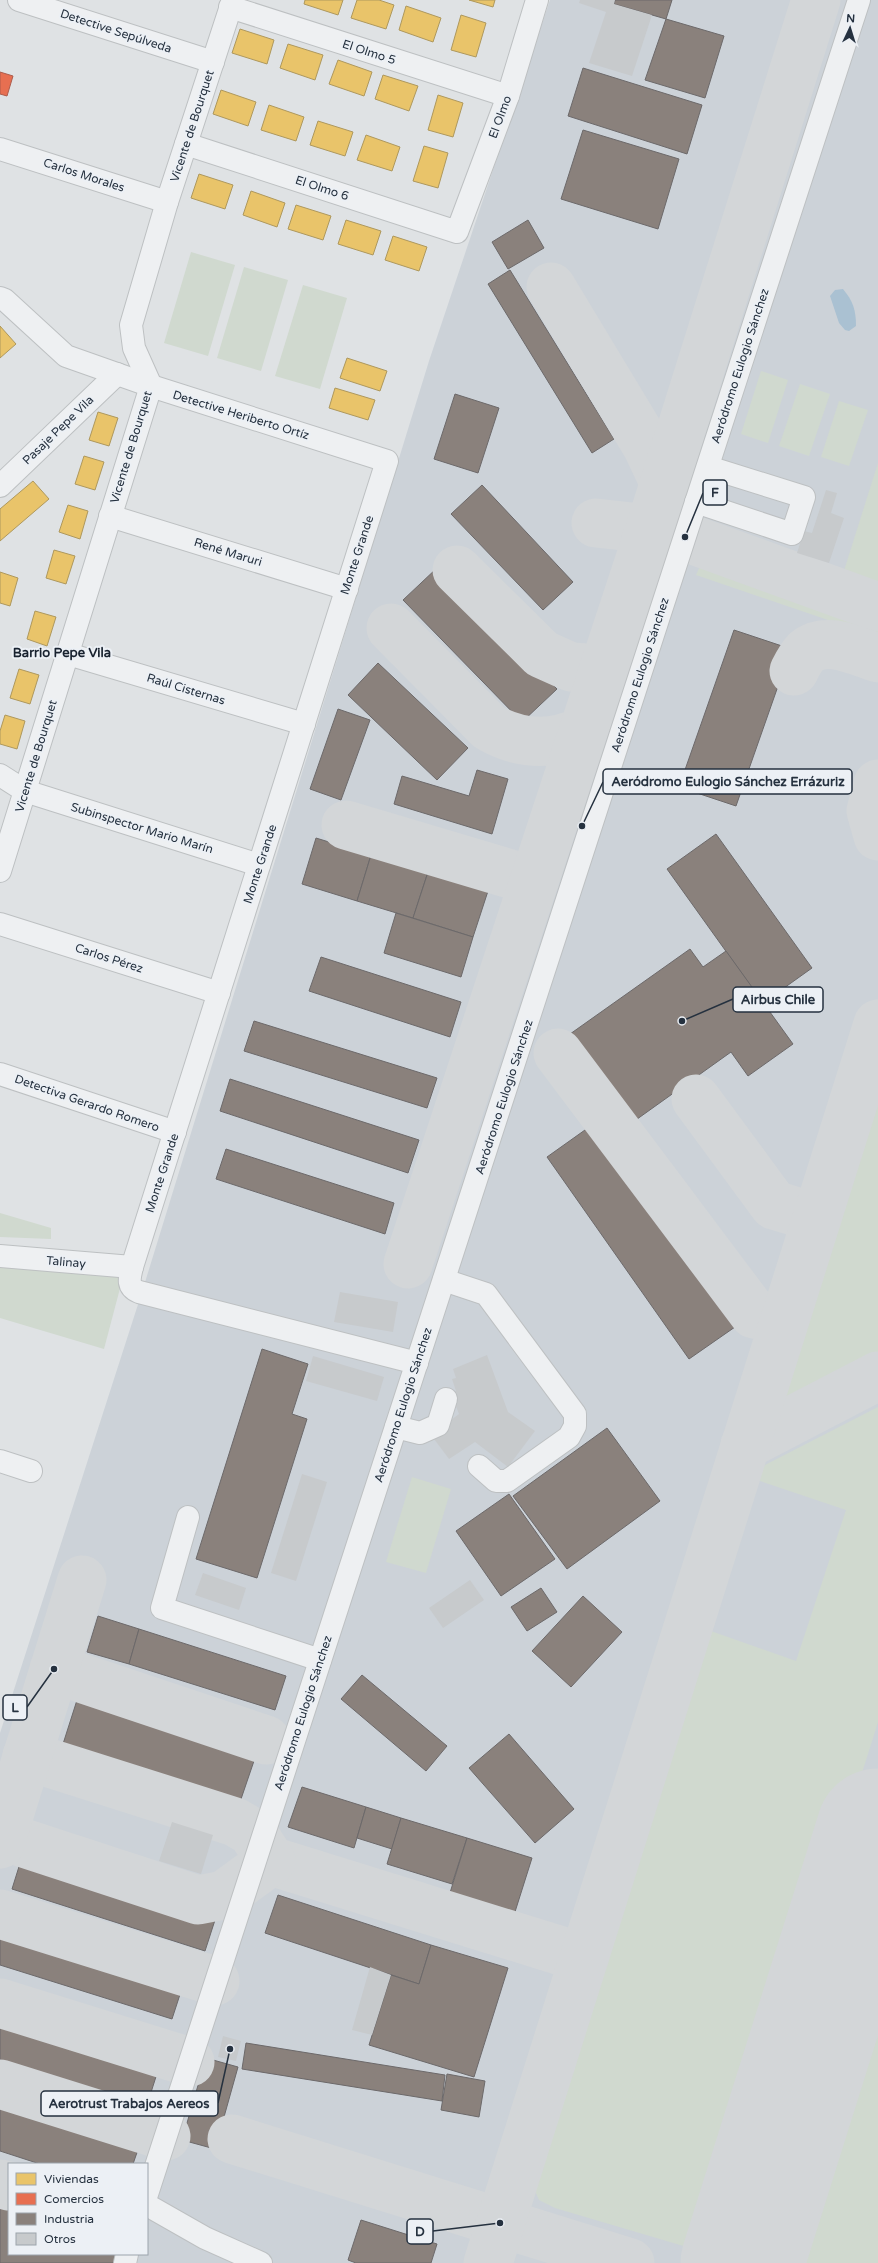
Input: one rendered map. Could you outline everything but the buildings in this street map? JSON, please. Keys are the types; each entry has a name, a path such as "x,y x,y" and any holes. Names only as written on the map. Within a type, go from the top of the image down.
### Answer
{"street":[{"name":"Detective Sepúlveda","path":"19,0 213,62"},
{"name":"El Olmo","path":"457,232 508,96 537,0"},
{"name":"Aeródromo Eulogio Sánchez","path":"148,2191 859,0"},
{"name":"Vicente de Bourquet","path":"0,871 150,386 134,348 131,325 167,202 232,4"},
{"name":"El Olmo 5","path":"232,4 508,96"},
{"name":"El Olmo 6","path":"186,144 457,232"},
{"name":"Carlos Morales","path":"0,149 167,202"},
{"name":"Detective Heriberto Ortíz","path":"0,298 5,300 66,356 150,386 387,461"},
{"name":"Pasaje Pepe Vila","path":"0,486 117,374"},
{"name":"Monte Grande","path":"387,461 132,1267 129,1284 132,1289 139,1292 417,1363"},
{"path":"696,502 792,534 804,498 708,467"},
{"name":"René Maruri","path":"110,516 347,589"},
{"name":"Raúl Cisternas","path":"68,654 304,724"},
{"path":"0,775 25,791"},
{"name":"Subinspector Mario Marín","path":"25,791 259,865"},
{"name":"Carlos Pérez","path":"0,924 219,993"},
{"name":"Detectiva Gerardo Romero","path":"0,1074 175,1132"},
{"name":"Talinay","path":"0,1256 132,1267"},
{"path":"444,1280 486,1294 575,1414 575,1426 569,1437 507,1481 496,1481 479,1466"},
{"path":"396,1427 420,1432 438,1425 446,1399"},
{"path":"0,1461 31,1471"},
{"path":"188,1517 162,1608 320,1660"},
{"path":"148,2206 205,2238 261,2263"}],"shaded area":[{"path":"550,0 878,0 878,2263 0,2263 0,1733 142,1292 429,361"},
{"path":"191,252 235,265 208,356 164,343"},
{"path":"244,267 288,280 261,371 217,358"},
{"path":"303,285 347,298 320,389 275,376"},
{"path":"761,371 788,380 768,443 741,434"},
{"path":"800,384 830,394 809,456 779,446"},
{"path":"839,401 868,410 849,466 821,457"},
{"path":"878,463 878,594 842,577"},
{"path":"701,564 878,622 878,637 696,575"},
{"path":"878,1087 878,1366 799,1409 787,1410 778,1400"},
{"path":"0,1213 51,1228 51,1239 0,1237"},
{"path":"0,1264 123,1277 104,1349 0,1318"},
{"path":"878,1407 878,1722 715,2241 697,2250 555,2208 539,2200 533,2186 708,1630 796,1661 846,1510 757,1480 765,1465"},
{"path":"412,1477 451,1489 426,1573 386,1562"},
{"path":"878,1999 878,2263 796,2263"}],"water":[{"path":"843,289 852,302 855,315 856,326 849,331 845,330 839,323 830,296 835,290"}],"taxiway":[{"path":"408,1264 650,529 816,0"},
{"path":"551,287 647,446 664,482"},
{"path":"596,523 650,529 685,537 878,607"},
{"path":"457,570 542,654 571,667 604,669"},
{"path":"391,628 489,727 512,737 536,741 559,739 583,731"},
{"path":"794,671 806,652 814,647 823,645 841,646 878,658"},
{"path":"878,784 871,811 878,836"},
{"path":"346,825 534,881"},
{"path":"488,2263 878,1024"},
{"path":"558,1053 754,1314 784,1321"},
{"path":"696,1099 774,1205 817,1218"},
{"path":"745,1445 878,1376"},
{"path":"0,1844 82,1580"},
{"path":"54,1669 266,1740"},
{"path":"27,1756 235,1822 252,1832 271,1861 584,1958"},
{"path":"2,1836 198,1900 224,1895 271,1861"},
{"path":"0,1914 215,1981"},
{"path":"0,2003 190,2062"},
{"path":"0,2084 166,2136"},
{"path":"232,2139 630,2263"},
{"path":"0,2184 8,2186"}],"runway":[{"path":"742,2263 878,1830"}],"place":[{"name":"F","path":"685,537"},
{"name":"Aeródromo Eulogio Sánchez Errázuriz","path":"582,826"},
{"name":"Airbus Chile","path":"682,1021"},
{"name":"L","path":"54,1669"},
{"name":"Aerotrust Trabajos Aereos","path":"230,2049"},
{"name":"D","path":"500,2223"}],"district":[{"name":"Barrio Pepe Vila","path":"62,652"}]}
